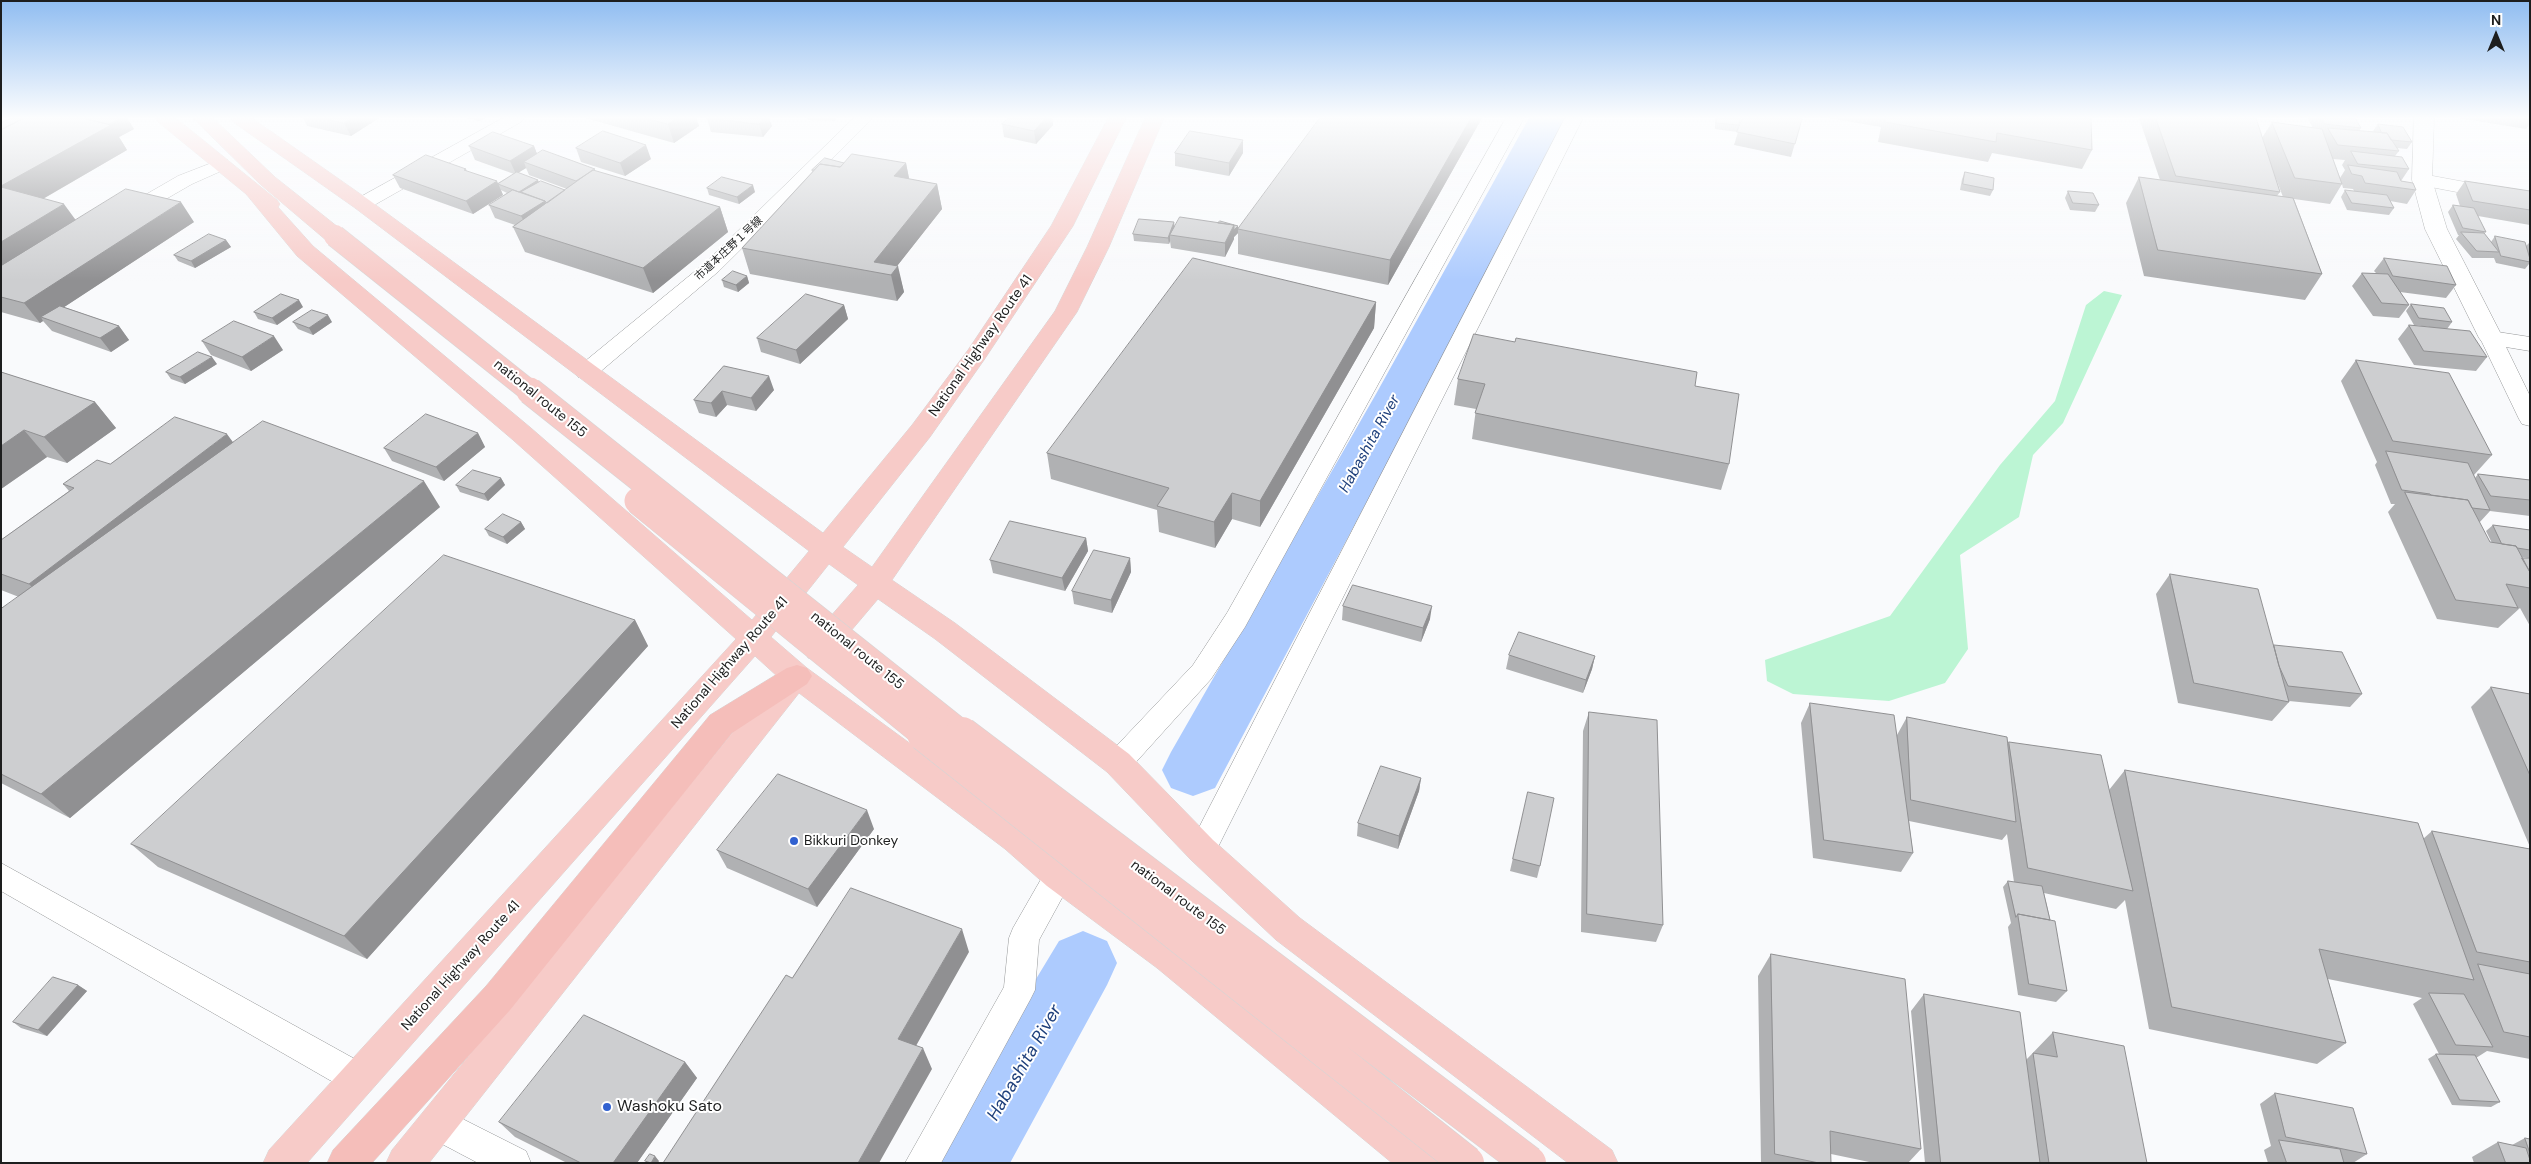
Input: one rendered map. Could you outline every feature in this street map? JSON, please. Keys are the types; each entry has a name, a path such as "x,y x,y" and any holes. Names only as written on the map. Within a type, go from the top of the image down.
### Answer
{"highway":[{"name":"national route 155","path":"231,172 255,193 328,240 1012,774 1529,1163"},
{"name":"national route 155","path":"259,172 328,240 869,691 1467,1163"},
{"path":"317,172 826,549 945,631 1118,763 1202,850 1288,929 1598,1163"},
{"name":"National Highway Route 41","path":"282,1163 754,638 921,431 1026,282 1062,226 1089,172"},
{"path":"404,1163 743,740 875,583 1066,312 1098,247 1131,172"},
{"path":"255,193 306,251 522,434 797,676 1016,839 1059,876 1169,957 1422,1163"},
{"path":"346,1163 498,998 721,724 797,676"}],"street":[{"path":"110,223 185,180 203,172"},
{"path":"362,204 418,172"},
{"name":"市道本庄野１号線","path":"586,372 712,267 809,172"},
{"path":"1118,763 1202,672 1236,620 1485,172"},
{"path":"1202,850 1546,172"},
{"path":"2422,172 2422,180 2436,229 2530,419"},
{"path":"2422,180 2530,200"},
{"path":"2490,338 2530,344"},
{"path":"1,876 359,1079"},
{"path":"922,1163 1019,990 1024,938 1059,876"},
{"path":"437,1123 514,1163"}],"green space":[{"path":"2104,291 2122,295 2063,423 2033,455 2019,517 1960,555 1968,649 1945,683 1889,701 1793,694 1767,681 1765,660 1890,616 2000,465 2055,401 2086,305"}],"building":[{"path":"1,172 26,172 1,186"},
{"path":"397,172 471,172 497,181 466,201 393,175"},
{"path":"516,172 538,180 519,192 498,184"},
{"path":"552,172 590,172 576,181"},
{"path":"590,172 601,172 720,207 643,268 513,227"},
{"path":"812,172 897,172 894,176 937,184 874,262 898,266 891,275 742,248"},
{"path":"1280,172 1440,172 1390,260 1238,229"},
{"path":"1965,172 1994,178 1993,190 1963,184"},
{"path":"2175,172 2274,172 2280,192 2176,176"},
{"path":"2293,172 2338,172 2342,184 2295,178"},
{"path":"2351,172 2397,172 2401,181 2413,183 2416,190 2365,183 2362,176"},
{"path":"722,177 753,185 737,197 707,188"},
{"path":"2139,177 2293,198 2322,274 2158,250"},
{"path":"541,181 565,190 547,203 521,192"},
{"path":"2465,181 2530,191 2530,210 2473,201"},
{"path":"1,187 64,204 1,242"},
{"path":"126,189 181,202 24,303 1,297 1,266"},
{"path":"513,190 545,201 521,216 489,205"},
{"path":"2345,190 2387,195 2394,208 2352,203"},
{"path":"2068,191 2093,193 2099,205 2073,203"},
{"path":"2453,205 2474,208 2486,232 2463,228"},
{"path":"1180,217 1234,225 1225,243 1170,235"},
{"path":"1139,219 1174,222 1168,238 1133,234"},
{"path":"1220,221 1238,226 1234,230 1234,225 1218,223"},
{"path":"2461,232 2484,233 2499,252 2477,251"},
{"path":"209,234 226,240 191,261 174,255"},
{"path":"2495,236 2525,242 2530,262 2501,256"},
{"path":"1193,258 1376,302 1260,501 1232,493 1214,522 1157,506 1169,488 1047,453"},
{"path":"2384,258 2447,266 2456,285 2393,276"},
{"path":"733,271 747,276 736,285 722,280"},
{"path":"2362,273 2388,274 2409,305 2382,303"},
{"path":"281,294 299,300 272,318 254,312"},
{"path":"806,294 844,305 796,350 757,338"},
{"path":"2411,304 2444,308 2452,322 2419,318"},
{"path":"60,306 119,326 100,338 41,317"},
{"path":"312,310 328,315 309,328 293,322"},
{"path":"234,321 274,336 242,357 202,341"},
{"path":"2409,325 2470,331 2487,357 2424,351"},
{"path":"1474,334 1515,342 1516,338 1697,372 1695,386 1739,394 1729,464 1475,413 1485,384 1458,379"},
{"path":"198,352 212,357 180,377 166,372"},
{"path":"2356,360 2449,373 2492,455 2393,441"},
{"path":"724,366 769,376 751,398 722,391 711,403 694,400"},
{"path":"1,372 95,402 44,437 24,430 1,446"},
{"path":"426,414 478,433 436,467 384,448"},
{"path":"175,417 227,434 29,584 1,574 1,540 74,488 63,484 97,460 110,464"},
{"path":"263,421 424,481 41,794 1,774 1,609"},
{"path":"2386,451 2468,463 2490,510 2472,508 2468,500 2402,490"},
{"path":"473,470 501,478 484,494 456,485"},
{"path":"2478,474 2530,480 2530,500 2491,496"},
{"path":"2405,492 2468,500 2490,542 2516,546 2530,572 2530,588 2506,584 2518,608 2456,600"},
{"path":"503,514 521,522 503,537 485,529"},
{"path":"1010,521 1086,538 1062,578 990,560"},
{"path":"2493,525 2530,530 2530,550 2502,544"},
{"path":"1094,550 1130,558 1111,600 1072,591"},
{"path":"444,555 635,620 344,936 131,844"},
{"path":"2522,558 2530,558 2530,572"},
{"path":"2170,574 2258,589 2289,702 2194,683"},
{"path":"1353,585 1432,606 1423,628 1343,606"},
{"path":"1519,632 1595,656 1586,680 1509,655"},
{"path":"2274,645 2342,652 2362,694 2288,686 2279,666"},
{"path":"2491,687 2530,694 2530,775"},
{"path":"1810,703 1894,715 1913,853 1824,840"},
{"path":"1589,712 1657,720 1663,925 1587,914"},
{"path":"1907,717 2007,737 2016,822 1911,800"},
{"path":"2009,742 2101,755 2133,891 2028,868"},
{"path":"1381,766 1421,778 1399,836 1358,823"},
{"path":"2125,770 2418,823 2474,980 2319,949 2346,1043 2172,1007"},
{"path":"778,774 867,810 808,889 717,850"},
{"path":"1528,792 1554,798 1540,866 1513,859"},
{"path":"2432,831 2530,849 2530,962 2477,952"},
{"path":"2008,881 2042,886 2050,920 2018,914 2016,917"},
{"path":"851,888 962,929 898,1039 923,1048 858,1163 663,1163 786,975 792,978"},
{"path":"2018,914 2055,921 2067,991 2029,984"},
{"path":"1771,954 1905,979 1921,1149 1830,1131 1831,1163 1819,1163 1775,1154"},
{"path":"2478,964 2530,974 2530,1037 2504,1032"},
{"path":"53,977 78,985 38,1030 13,1022"},
{"path":"2429,993 2464,994 2493,1047 2456,1045"},
{"path":"1924,994 2020,1012 2040,1163 1941,1163"},
{"name":"Washoku Sato","path":"584,1015 685,1062 613,1163 581,1163 499,1122"},
{"path":"2053,1032 2124,1046 2147,1163 2049,1163 2033,1053 2057,1057"},
{"path":"2436,1054 2475,1055 2500,1102 2460,1100"},
{"path":"2275,1093 2353,1108 2367,1154 2286,1137"},
{"path":"2525,1138 2530,1139 2530,1153"},
{"path":"2279,1140 2340,1149 2344,1163 2287,1163"},
{"path":"2498,1142 2526,1148 2530,1163 2506,1163"},
{"path":"650,1154 655,1156 651,1163 645,1161"}],"waterway":[{"name":"Habashita River","path":"1193,770 1400,394 1519,172"},
{"name":"Habashita River","path":"968,1163 1083,963"}],"place":[{"name":"Bikkuri Donkey","path":"794,841"},
{"name":"Washoku Sato","path":"607,1107"}]}
